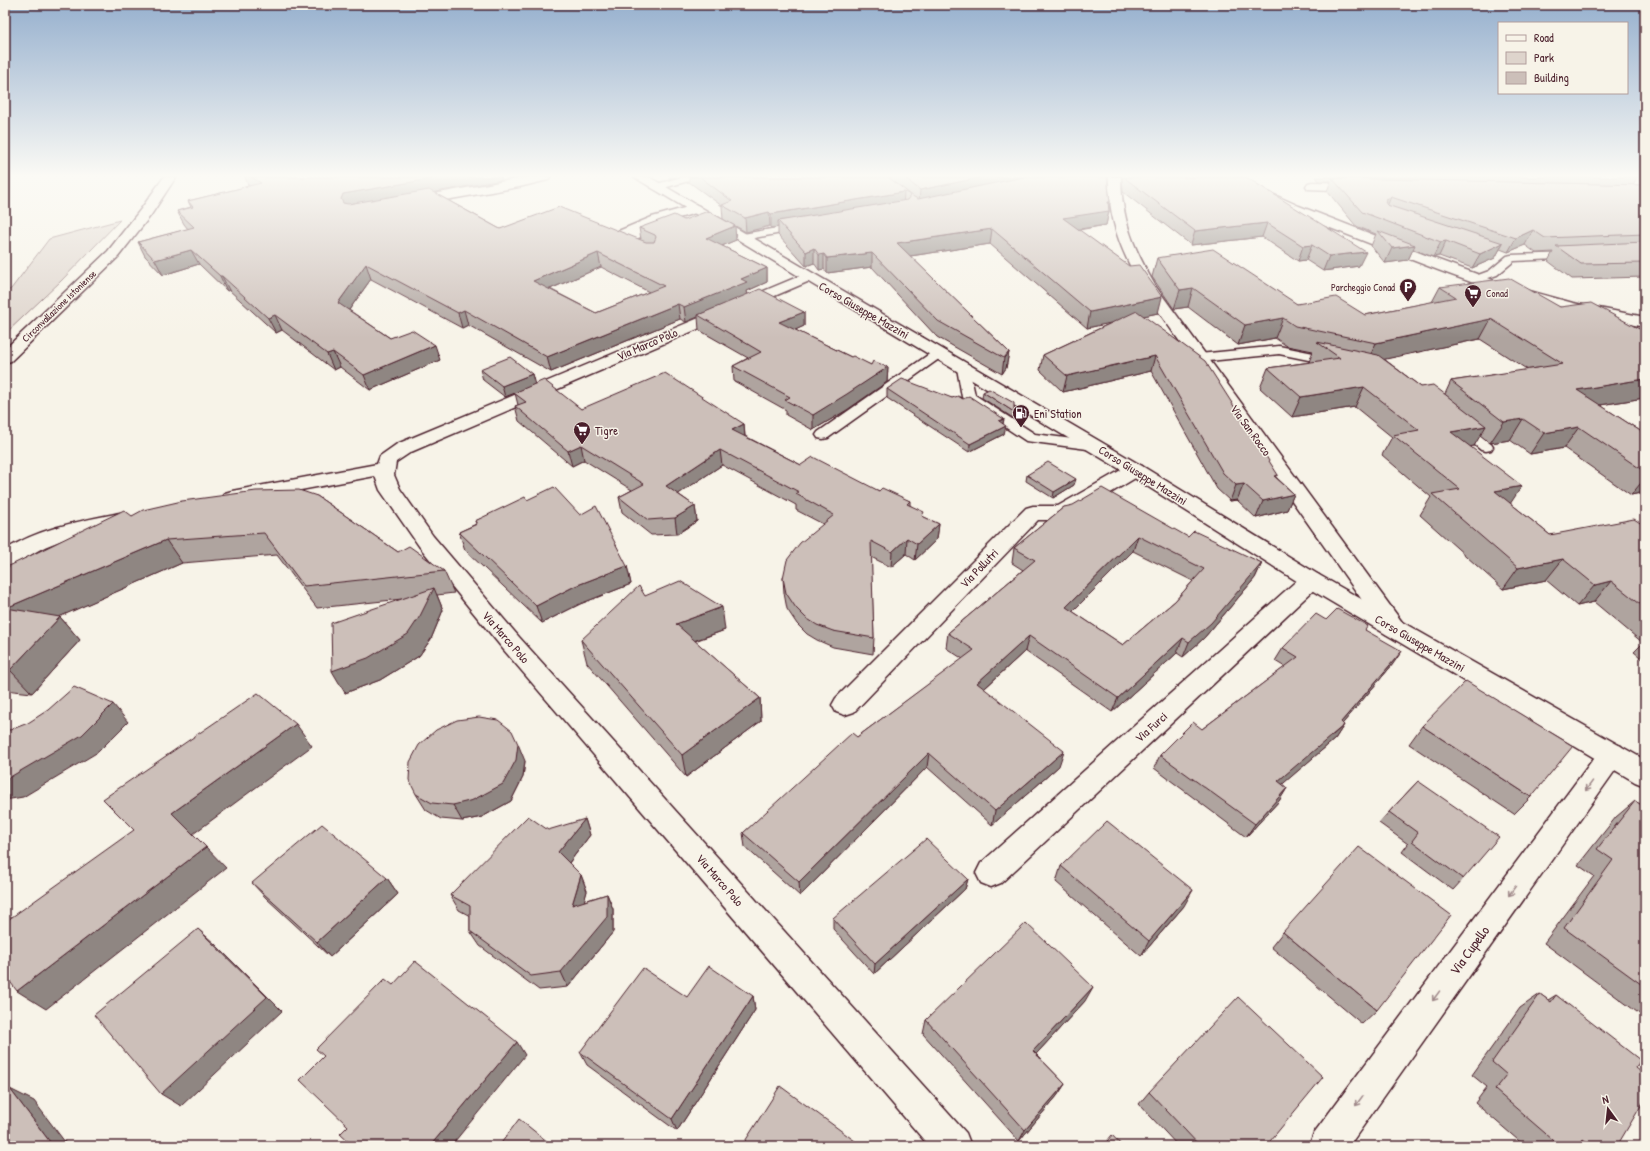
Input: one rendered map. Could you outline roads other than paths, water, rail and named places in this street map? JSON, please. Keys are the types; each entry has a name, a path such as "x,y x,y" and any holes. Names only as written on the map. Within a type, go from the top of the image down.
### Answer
{"street":[{"name":"Circonvallazione Istoniense","path":"5,358 113,254 131,231"},
{"path":"621,235 632,231"},
{"name":"Corso Giuseppe Mazzini","path":"732,231 807,277 939,353 1135,470 1311,580 1645,774"},
{"name":"Via San Rocco","path":"1122,231 1124,240 1136,266 1149,288 1394,628"},
{"path":"1350,231 1474,280 1573,308 1645,322"},
{"name":"Via Marco Polo","path":"807,277 404,448 387,460 384,475 390,490 436,553 516,649 953,1146"},
{"path":"216,500 386,468"},
{"name":"Via Pollutri","path":"845,704 1033,513 1062,513 1135,470"},
{"path":"5,560 31,544 47,537 138,516"},
{"name":"Via Furci","path":"991,873 1311,580"},
{"name":"Via Cupello","path":"1326,1146 1612,754"}],"lane":[{"path":"645,249 624,240 647,231"},
{"path":"743,237 779,231"},
{"path":"1496,253 1511,258 1588,255"},
{"path":"1474,280 1493,273 1511,258"},
{"path":"1199,358 1280,350 1349,364"},
{"path":"823,435 939,353"},
{"path":"963,368 968,397 1031,438 1095,446"},
{"path":"1449,418 1486,447"}],"place":[{"name":"Parcheggio Conad","path":"1408,302"},
{"name":"Conad","path":"1473,308"},
{"name":"Eni Station","path":"1021,428"},
{"name":"Tigre","path":"582,445"}]}
